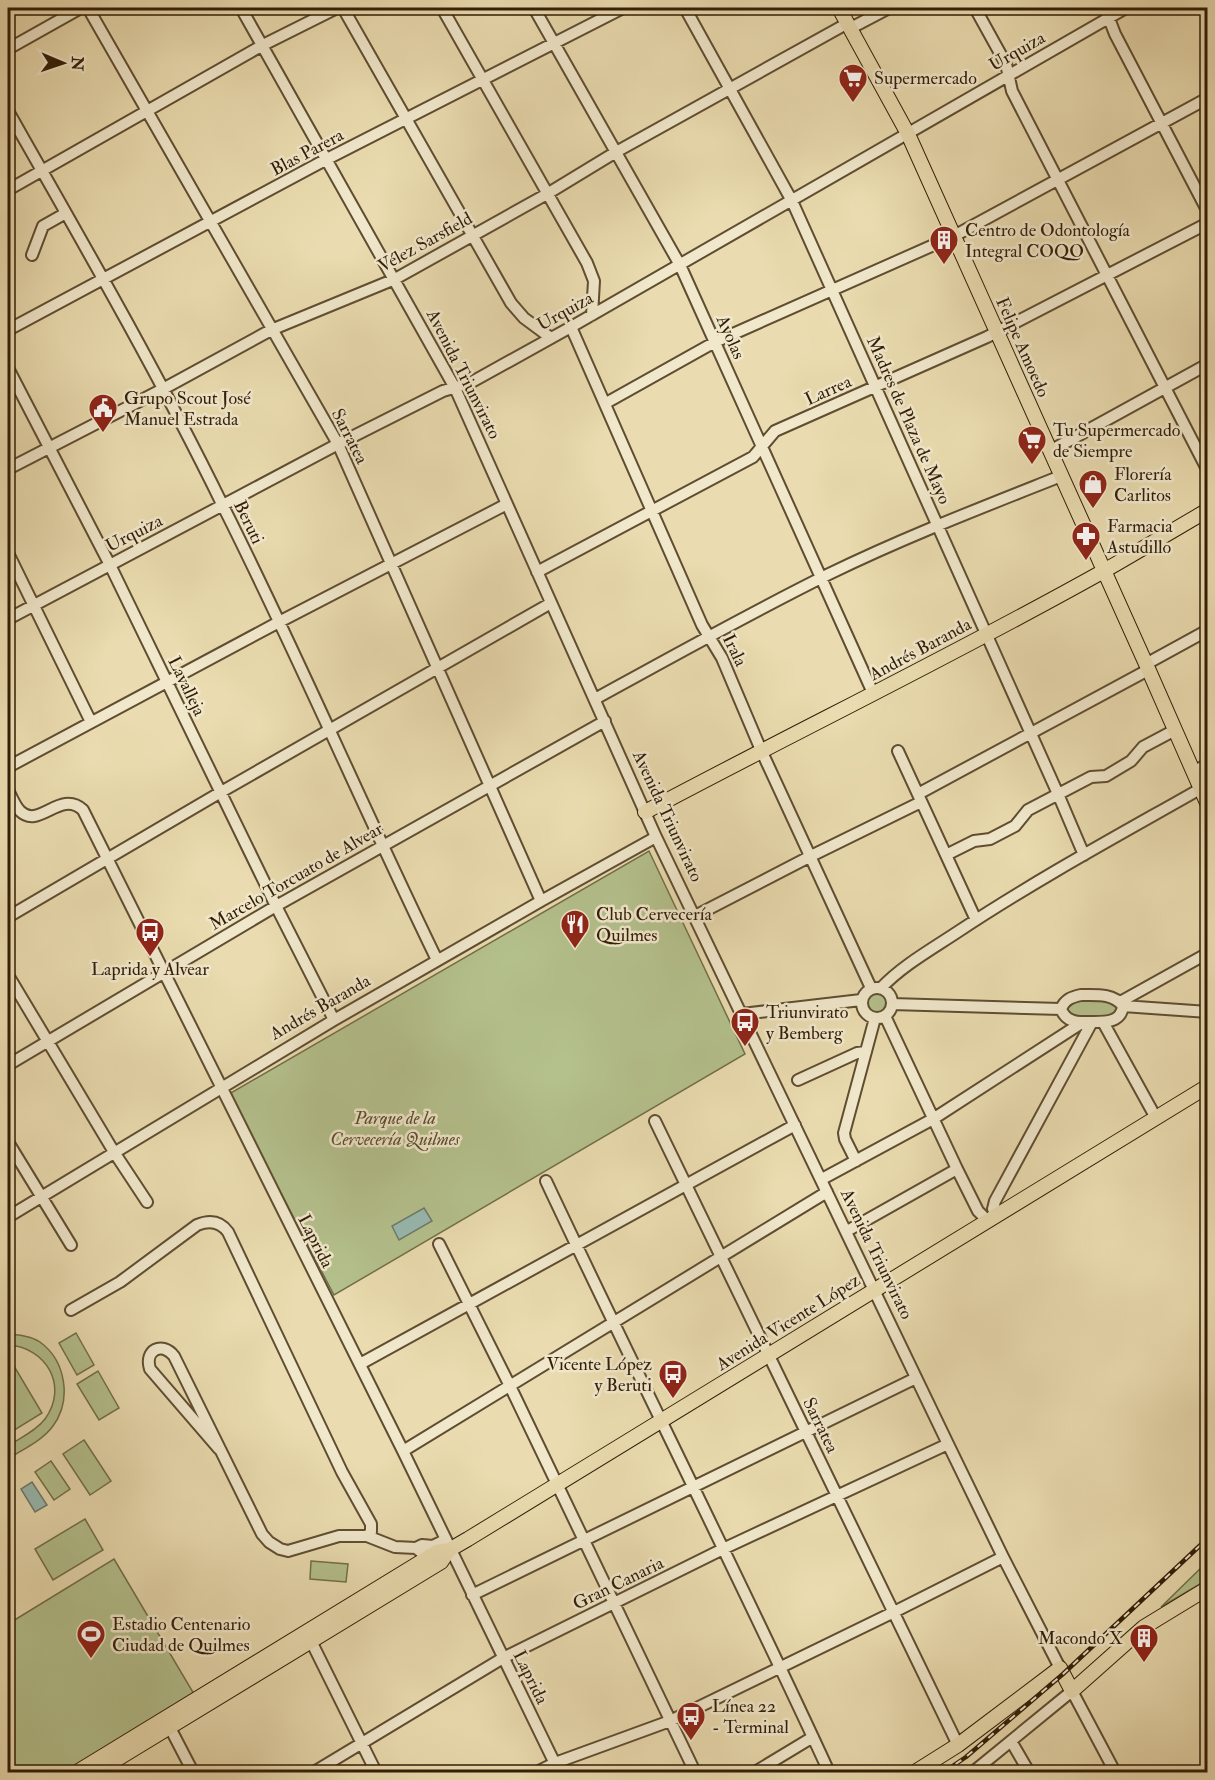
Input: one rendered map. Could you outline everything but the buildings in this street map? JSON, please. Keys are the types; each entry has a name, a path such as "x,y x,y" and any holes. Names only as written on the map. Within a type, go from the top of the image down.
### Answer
{"main road":[{"name":"Felipe Amoedo","path":"839,8 908,134 1208,805"},
{"name":"Andrés Baranda","path":"645,812 986,634 1103,571 1208,510"},
{"name":"Avenida Vicente López","path":"447,1545 556,1485 1208,1086"},
{"path":"309,1637 447,1545"},
{"path":"77,1773 167,1723 309,1637 441,1562 447,1545"},
{"path":"915,1773 1066,1679 1144,1627 1205,1594"},
{"path":"96,1773 167,1723"}],"street":[{"path":"8,49 81,8"},
{"name":"Sarratea","path":"88,8 338,444 541,901"},
{"name":"Avenida Triunvirato","path":"241,8 455,388 656,837 1003,1557 1115,1773"},
{"path":"8,190 263,45 337,8"},
{"path":"343,8 516,311 551,338"},
{"path":"442,8 592,273 594,281 592,315"},
{"name":"Ayolas","path":"534,8 680,265 873,693"},
{"name":"Blas Parera","path":"8,330 327,159 623,8"},
{"name":"Madres de Plaza de Mayo","path":"685,8 792,201 939,525 1084,855"},
{"name":"Vélez Sarsfield","path":"8,469 271,330 395,279 729,90 849,26 889,8"},
{"path":"975,8 1006,64 1012,91 1208,471"},
{"name":"Urquiza","path":"8,619 338,444 443,391 470,384 908,134 1107,13 1126,8"},
{"path":"1107,13 1114,34 1208,212"},
{"path":"606,403 715,342 954,236 1208,98"},
{"name":"Beruti","path":"8,111 12,131 42,171 66,213 163,389 224,506 437,960"},
{"path":"32,255 43,226 66,213"},
{"name":"Larrea","path":"537,572 753,457 775,431 997,333 1208,223"},
{"name":"Irala","path":"571,327 702,625 722,657 761,750 876,988"},
{"path":"1050,451 1208,364"},
{"name":"Lavalleja","path":"8,368 110,565 334,1020"},
{"path":"595,699 821,578 939,525 1061,477"},
{"path":"8,766 507,504"},
{"path":"8,553 91,722"},
{"path":"8,917 551,603"},
{"path":"694,916 920,798 1208,630"},
{"name":"Marcelo Torcuato de Alvear","path":"8,1065 276,906 604,721"},
{"path":"946,855 974,841 990,839 1015,826 1028,810 1091,777 1106,776 1131,761 1143,747 1175,730"},
{"path":"898,751 976,920"},
{"path":"1193,772 1208,764"},
{"path":"876,988 889,994 892,1004 888,1013 880,1017 866,1014 861,1005 866,991 876,988 976,920 1200,789"},
{"name":"Laprida","path":"8,790 19,810 31,816 63,804 74,804 83,810 360,1364 557,1768"},
{"name":"Andrés Baranda","path":"8,1217 334,1020 656,837"},
{"path":"1122,1004 1208,953"},
{"path":"8,975 114,1152 147,1202"},
{"path":"1061,1009 1070,998 1082,995 1103,995 1116,998 1122,1004 1208,1012"},
{"path":"742,1014 861,1000"},
{"path":"892,1004 1061,1009"},
{"path":"1061,1009 1071,1020 1093,1022 1117,1018 1122,1011 1122,1004"},
{"path":"880,1017 978,1211 991,1218 995,1201 1093,1022"},
{"path":"856,1161 844,1133 866,1052 880,1017"},
{"path":"1093,1022 1156,1118"},
{"path":"822,1179 933,1119 1093,1022"},
{"path":"798,1080 857,1053 866,1052"},
{"name":"Sarratea","path":"655,1121 958,1745"},
{"path":"360,1364 795,1125"},
{"path":"8,1142 71,1245"},
{"path":"847,1231 957,1169"},
{"path":"546,1181 725,1548 829,1773"},
{"path":"403,1452 828,1192"},
{"path":"71,1310 120,1282 196,1225 228,1232 342,1472 371,1524 371,1532 367,1536"},
{"path":"440,1244 694,1773"},
{"path":"219,1449 150,1369 148,1359 155,1350 164,1348 174,1356 262,1534 269,1542 288,1551 295,1551 339,1536 367,1536 395,1547 416,1548 422,1545 447,1545"},
{"path":"472,1595 916,1378"},
{"name":"Gran Canaria","path":"314,1773 503,1659 725,1548 948,1444"},
{"path":"416,1548 424,1559"},
{"path":"537,1773 557,1768 670,1721 1003,1557"},
{"path":"309,1637 363,1742 376,1773"},
{"path":"973,1773 1011,1741 1066,1679"},
{"path":"167,1723 193,1773"},
{"path":"755,1773 813,1737"},
{"path":"1011,1741 1029,1773"}],"green space":[{"name":"Parque de la Cervecería Quilmes","path":"649,851 745,1054 334,1295 229,1094"},
{"path":"872,991 882,991 889,998 889,1008 882,1015 872,1015 865,1008 865,998"},
{"path":"1103,998 1119,1006 1113,1016 1078,1019 1064,1009 1071,1001"},
{"path":"76,1333 94,1365 77,1375 59,1343"},
{"path":"8,1334 33,1338 49,1350 61,1370 64,1393 59,1416 49,1431 8,1459 8,1446 33,1431 45,1419 55,1394 50,1370 43,1361 21,1347 8,1345"},
{"path":"8,1356 42,1413 8,1434"},
{"path":"98,1371 119,1408 99,1420 77,1384"},
{"path":"84,1440 111,1481 90,1495 63,1454"},
{"path":"51,1461 70,1489 54,1500 35,1472"},
{"path":"85,1519 103,1550 53,1580 35,1549"},
{"name":"Estadio Centenario Ciudad de Quilmes","path":"114,1559 194,1694 67,1772 8,1772 8,1624"},
{"path":"311,1561 348,1564 346,1582 310,1579"},
{"path":"1207,1562 1207,1580 1161,1607"}],"water":[{"path":"424,1208 432,1221 399,1240 392,1226"},
{"path":"32,1482 47,1505 35,1512 21,1489"}],"railway":[{"path":"944,1772 966,1757 1063,1674 1208,1538"}],"place":[{"name":"Supermercado","path":"853,104"},
{"name":"Centro de Odontología Integral COQO","path":"944,266"},
{"name":"Grupo Scout José Manuel Estrada","path":"103,434"},
{"name":"Tu Supermercado de Siempre","path":"1032,466"},
{"name":"Florería Carlitos","path":"1093,510"},
{"name":"Farmacia Astudillo","path":"1086,562"},
{"name":"Club Cervecería Quilmes","path":"575,950"},
{"name":"Laprida y Alvear","path":"150,958"},
{"name":"Triunvirato y Bemberg","path":"745,1048"},
{"name":"Vicente López y Beruti","path":"673,1400"},
{"name":"Estadio Centenario Ciudad de Quilmes","path":"91,1660"},
{"name":"Macondo X","path":"1144,1664"},
{"name":"Línea 22 - Terminal","path":"691,1742"}]}
